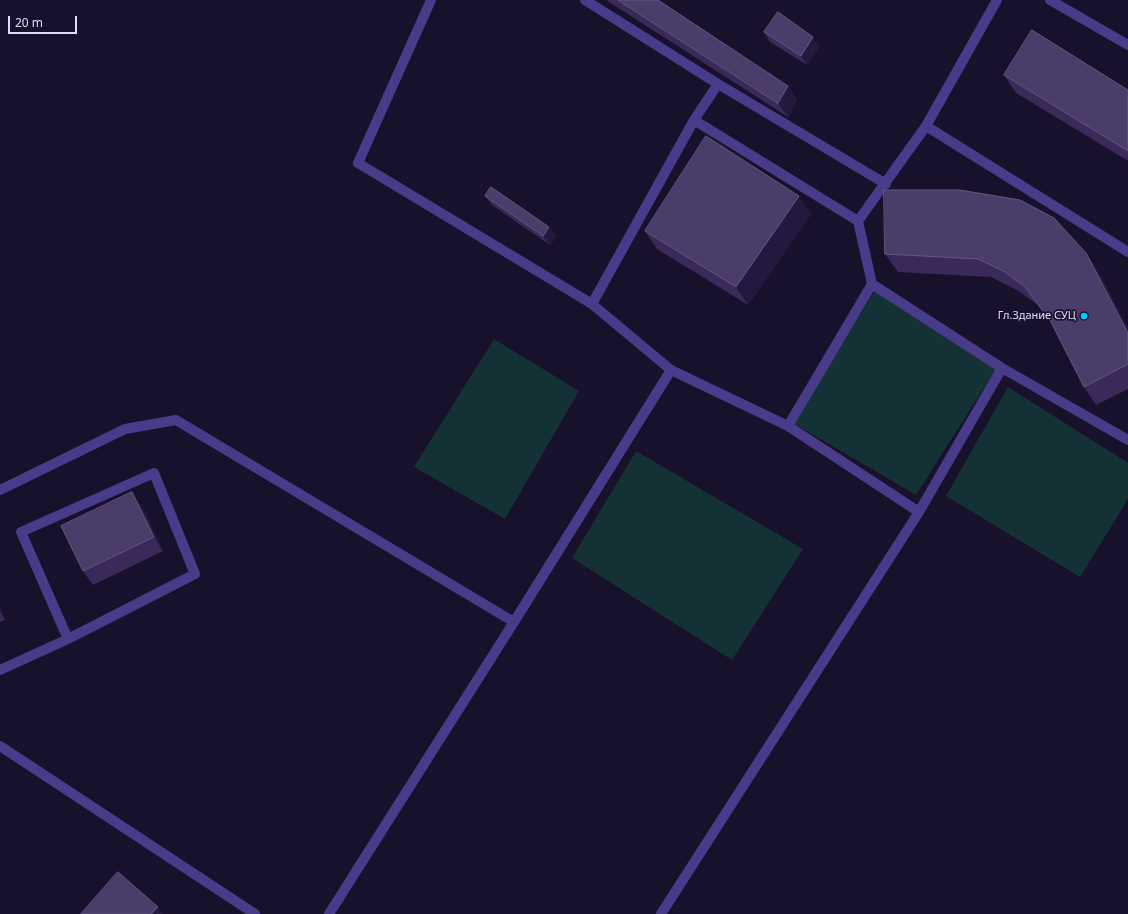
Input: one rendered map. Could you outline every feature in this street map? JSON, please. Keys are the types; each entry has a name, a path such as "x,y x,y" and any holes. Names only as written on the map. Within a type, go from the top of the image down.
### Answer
{"lane":[{"path":"431,0 358,163 592,304 671,370 788,426 919,512"},
{"path":"585,0 718,84 886,184"},
{"path":"858,221 886,184 926,126 997,0"},
{"path":"1050,0 1128,45"},
{"path":"592,304 694,120 718,84"},
{"path":"694,120 858,221 872,284 788,426"},
{"path":"926,126 1128,252"},
{"path":"872,284 1002,368 1128,440"},
{"path":"661,914 919,512 1002,368"},
{"path":"329,914 514,622 671,370"},
{"path":"0,490 125,429 176,420 514,622"},
{"path":"0,670 68,639 195,574 154,473 21,532 68,639"},
{"path":"0,746 255,914"}],"green space":[{"path":"876,289 996,369 916,495 793,423"},
{"path":"494,339 579,391 505,519 414,467"},
{"path":"1008,387 1128,463 1128,499 1080,577 946,496"},
{"path":"636,451 803,549 732,660 572,558"}],"building":[{"path":"618,0 658,0 788,86 778,103"},
{"path":"778,12 813,37 801,56 764,32"},
{"path":"1032,30 1128,90 1128,151 1004,75"},
{"path":"706,136 799,196 736,287 645,231"},
{"path":"491,187 549,227 543,236 485,196"},
{"name":"Гл.Здание СУЦ","path":"884,190 960,190 1020,200 1054,218 1086,253 1128,333 1128,364 1084,387 1051,322 1025,287 1005,272 978,259 885,254"},
{"path":"132,492 154,537 83,571 61,526"},
{"path":"118,872 158,907 151,914 81,914"}],"place":[{"name":"Гл.Здание СУЦ","path":"1084,316"}]}
